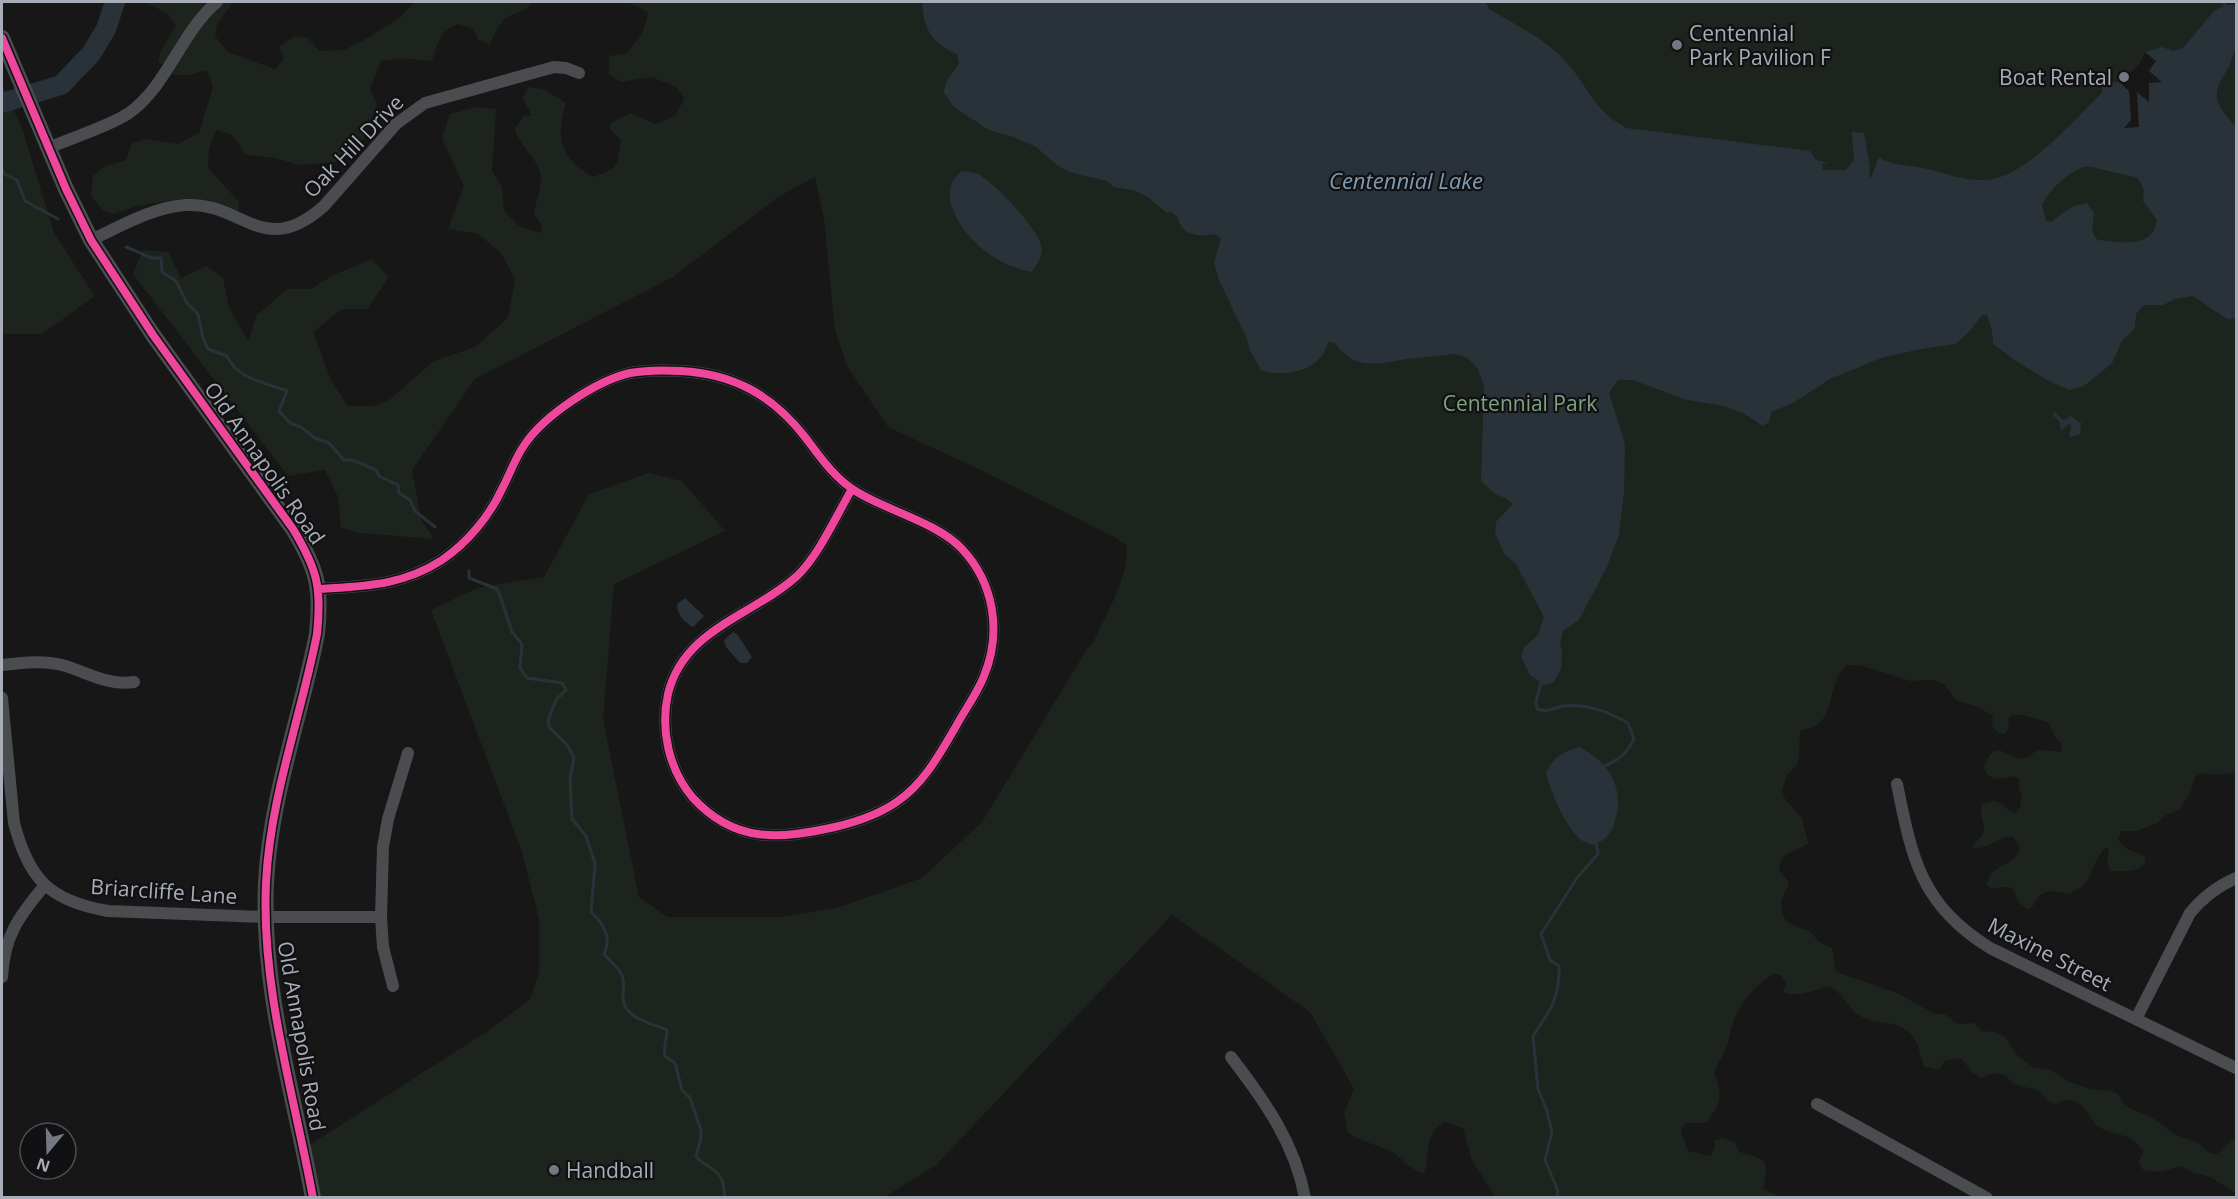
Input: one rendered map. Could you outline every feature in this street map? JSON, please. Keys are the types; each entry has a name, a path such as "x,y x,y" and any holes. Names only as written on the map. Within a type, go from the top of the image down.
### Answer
{"street":[{"path":"48,148 129,113 157,84 196,26 218,2"},
{"name":"Old Annapolis Road","path":"2,38 48,148 91,240 153,335 293,530 311,562 319,589 320,608 317,633 279,793 270,842 265,917 274,1001 312,1197"},
{"name":"Oak Hill Drive","path":"91,240 142,217 186,205 203,206 264,228 281,229 296,226 324,206 396,124 425,103 554,67 566,68 579,73"},
{"path":"319,589 387,584 415,574 443,560 474,532 489,513 526,442 540,426 560,410 612,379 634,372 681,371 720,376 748,387 790,419 822,461 852,489 882,507 943,533 959,546 974,563 991,600 994,623 993,648 984,676 932,767 913,789 896,803 873,815 848,824 806,833 775,837 751,833 726,824 705,810 680,779 672,763 666,740 665,719 669,692 678,670 691,650 707,634 799,574 811,559 852,489"},
{"path":"2,665 41,662 60,664 109,682 121,684 134,682"},
{"name":"Briarcliffe Lane","path":"2,698 14,823 25,858 33,872 45,885 63,898 86,907 108,910 265,917 381,917"},
{"path":"393,986 383,947 381,917 383,847 388,819 408,753"},
{"name":"Maxine Street","path":"1897,784 1918,872 1927,888 1956,924 1990,948 2236,1068"},
{"path":"2136,1019 2180,928 2190,913 2200,900 2236,878"},
{"path":"2,977 2,963 12,930 20,916 45,885"},
{"path":"1231,1057 1276,1120 1298,1166 1305,1197"},
{"path":"1817,1104 1987,1197"}],"green space":[{"path":"145,2 234,2 218,22 215,36 228,52 275,69 284,59 279,46 295,36 308,38 319,51 344,50 401,17 414,2 533,2 525,10 506,18 490,44 478,40 474,29 458,24 442,34 432,61 401,58 381,61 370,88 377,105 364,139 336,162 298,165 276,158 246,155 231,134 216,130 209,149 208,168 239,202 239,211 181,199 137,206 113,214 102,210 91,195 93,176 103,167 126,160 132,143 146,139 178,144 199,133 213,87 207,70 189,75 174,75 158,61 163,47 176,26 168,14"},
{"name":"Centennial Park","path":"614,2 2236,2 2236,772 2216,775 2201,773 2195,777 2191,791 2179,810 2166,815 2156,824 2136,831 2122,831 2118,840 2127,849 2144,856 2146,862 2143,866 2130,871 2110,871 2107,859 2109,849 2105,848 2082,886 2067,894 2046,892 2027,909 2019,903 2013,889 2009,887 1991,888 1987,885 1989,876 2017,854 2018,843 2011,836 1985,846 1974,848 1973,846 1984,831 1982,804 1997,802 2015,813 2020,808 2022,795 2019,791 2019,779 2011,776 1999,779 1988,775 1984,767 1988,758 1996,751 2021,759 2030,757 2034,752 2040,750 2062,752 2061,743 2056,739 2048,722 2022,715 2011,715 2008,719 2009,729 2005,734 2001,733 1993,726 1993,716 1978,707 1956,700 1944,684 1934,680 1910,681 1863,666 1847,665 1837,679 1823,719 1816,725 1800,731 1799,759 1787,775 1782,790 1785,799 1802,818 1808,843 1789,852 1783,858 1779,871 1789,882 1781,902 1785,919 1811,932 1819,942 1832,948 1836,972 1897,993 1935,1014 1945,1014 1957,1024 1973,1023 1982,1031 1994,1032 2005,1037 2016,1054 2033,1067 2051,1070 2069,1082 2090,1089 2112,1091 2118,1094 2122,1102 2130,1108 2154,1119 2174,1134 2198,1143 2208,1152 2215,1154 2220,1152 2232,1140 2236,1140 2236,1193 2210,1177 2192,1172 2182,1166 2158,1172 2143,1170 2139,1162 2143,1151 2138,1144 2127,1137 2098,1126 2083,1107 2075,1101 2067,1099 2056,1104 2050,1102 2039,1091 2014,1084 2005,1075 1995,1073 1980,1078 1961,1058 1945,1060 1939,1070 1925,1067 1915,1040 1907,1031 1894,1024 1873,1021 1859,1015 1829,986 1800,994 1783,992 1786,984 1782,976 1774,973 1755,988 1734,1018 1727,1046 1714,1072 1719,1088 1716,1109 1706,1123 1685,1123 1681,1132 1688,1151 1711,1156 1715,1147 1714,1141 1722,1138 1734,1142 1739,1152 1755,1156 1765,1162 1766,1174 1763,1189 1780,1197 1495,1197 1472,1160 1463,1128 1444,1122 1437,1128 1428,1145 1424,1173 1411,1167 1392,1152 1348,1133 1344,1113 1354,1089 1310,1012 1172,915 936,1165 885,1197 318,1197 308,1146 491,1029 530,999 539,974 539,919 522,852 431,610 477,588 544,577 589,494 649,473 682,481 725,531 614,584 603,719 639,897 667,917 781,917 837,908 922,878 982,822 1087,649 1093,643 1116,595 1125,569 1126,545 1116,538 991,475 888,427 847,366 835,330 824,218 815,177 778,197 673,277 475,379 412,470 421,519 434,539 360,533 341,528 338,497 325,470 288,476 133,274 143,250 168,252 181,278 206,266 223,278 229,307 248,341 256,316 287,289 311,289 333,275 372,259 389,277 367,309 342,309 313,332 331,380 348,406 373,406 389,400 434,361 475,347 508,318 515,279 501,253 478,234 448,229 464,186 442,139 450,114 477,107 496,109 492,171 502,187 504,211 519,226 540,233 542,225 534,214 541,177 515,128 524,116 532,116 523,98 528,87 543,89 566,103 561,127 563,146 573,162 592,177 612,169 617,161 621,140 610,129 611,123 631,113 654,124 665,121 679,109 684,98 675,86 651,77 621,82 609,74 609,56 627,53 643,33 648,13 632,4"},
{"path":"2,84 23,131 54,233 95,296 42,334 2,334"}],"water":[{"name":"Centennial Lake","path":"922,2 1486,2 1489,9 1531,34 1559,55 1599,107 1626,128 1810,151 1816,160 1828,163 1822,164 1823,170 1846,170 1854,160 1852,132 1864,133 1871,178 1879,157 1897,164 1978,180 2001,177 2017,169 2064,132 2102,93 2102,83 2122,82 2139,64 2145,52 2162,47 2173,51 2183,48 2214,11 2225,5 2234,5 2236,7 2236,44 2233,57 2217,94 2218,103 2236,126 2236,318 2227,319 2193,296 2175,299 2163,305 2144,305 2136,314 2135,328 2122,341 2112,363 2084,386 2069,390 2047,380 1993,344 1992,330 1987,315 1982,315 1968,333 1955,344 1881,358 1830,379 1793,403 1771,412 1769,422 1763,426 1743,413 1720,405 1687,400 1633,380 1618,380 1609,393 1625,444 1624,491 1619,535 1606,569 1579,620 1563,631 1560,643 1561,669 1554,682 1544,685 1530,675 1521,657 1524,647 1538,635 1544,617 1516,564 1504,553 1495,533 1496,522 1513,504 1495,494 1481,481 1484,386 1478,369 1468,358 1455,354 1376,364 1358,362 1342,352 1335,343 1329,342 1316,362 1301,370 1277,373 1261,370 1219,280 1214,263 1221,238 1214,234 1189,233 1182,227 1176,216 1171,212 1167,213 1148,197 1133,190 1114,187 1107,181 1070,172 1057,165 1036,147 1014,137 989,130 954,107 944,93 948,80 959,63 957,54 941,45 930,34","holes":["2092,167 2138,178 2144,190 2143,201 2157,220 2149,236 2134,242 2098,240 2093,231 2094,213 2087,203 2073,206 2051,222 2046,221 2042,205 2054,188 2076,170"]},
{"path":"962,171 976,173 984,178 1026,220 1040,243 1042,251 1041,257 1031,272 1006,264 989,254 976,243 960,223 950,201 950,190 954,180"},
{"path":"2053,411 2063,420 2068,419 2070,415 2081,422 2080,434 2069,436 2070,423 2062,430"},
{"path":"685,598 704,616 693,627 678,612 677,604"},
{"path":"733,632 737,634 752,657 747,663 740,663 726,647 724,640"},
{"path":"1579,747 1590,753 1607,769 1613,778 1618,800 1611,832 1603,840 1592,845 1580,839 1569,826 1551,789 1546,772 1552,762 1568,751"}],"pier":[{"path":"2145,52 2156,61 2149,71 2162,82 2149,83 2149,102 2137,92 2139,127 2124,128 2131,120 2129,91 2120,83 2139,64"}],"waterway":[{"path":"2,103 61,85 91,54 106,29 115,2"},
{"path":"2,169 4,174 17,180 25,201 58,219"},
{"path":"126,247 152,258 161,258 162,272 176,281 187,303 198,314 208,349 227,356 237,370 244,375 287,391 279,411 290,423 301,427 315,438 329,443 344,460 352,460 376,470 379,476 398,485 399,493 410,500 415,511 435,527"},
{"path":"469,571 469,578 497,589 512,632 522,644 520,668 527,678 562,683 566,690 556,700 548,720 549,727 567,745 574,757 570,780 572,819 586,836 595,864 591,912 599,921 607,937 604,954 622,975 623,998 628,1011 633,1016 667,1030 665,1056 675,1063 682,1090 690,1098 701,1130 696,1156 719,1175 723,1183 725,1198"},
{"path":"1542,680 1536,701 1537,709 1548,710 1572,705 1589,707 1628,723 1634,739 1621,756 1602,767"},
{"path":"1557,1198 1558,1191 1545,1160 1552,1132 1538,1089 1533,1036 1556,996 1559,966 1550,960 1541,934 1577,878 1598,854 1596,842"}],"cycle path":[{"path":"2,38 66,189 91,240 153,335 293,529 308,556 316,579 319,603 317,634 273,820 266,883 266,923 274,1002 313,1198"},
{"path":"319,589 397,580 427,569 442,560 460,546 484,519 497,499 521,449 534,433 558,411 602,383 630,373 675,371 718,377 750,389 779,409 828,467 849,487 869,499 940,532 962,549 973,562 981,577 992,609 993,642 984,676 943,748 916,786 884,810 851,823 815,831 796,834 759,834 742,831 725,824 709,813 685,787 672,762 666,735 666,708 668,694 676,672 689,653 722,625 779,590 797,576 820,546 852,489"}],"place":[{"name":"Centennial Park Pavilion F","path":"1677,45"},
{"name":"Boat Rental","path":"2124,77"},
{"name":"Handball","path":"554,1170"}]}
